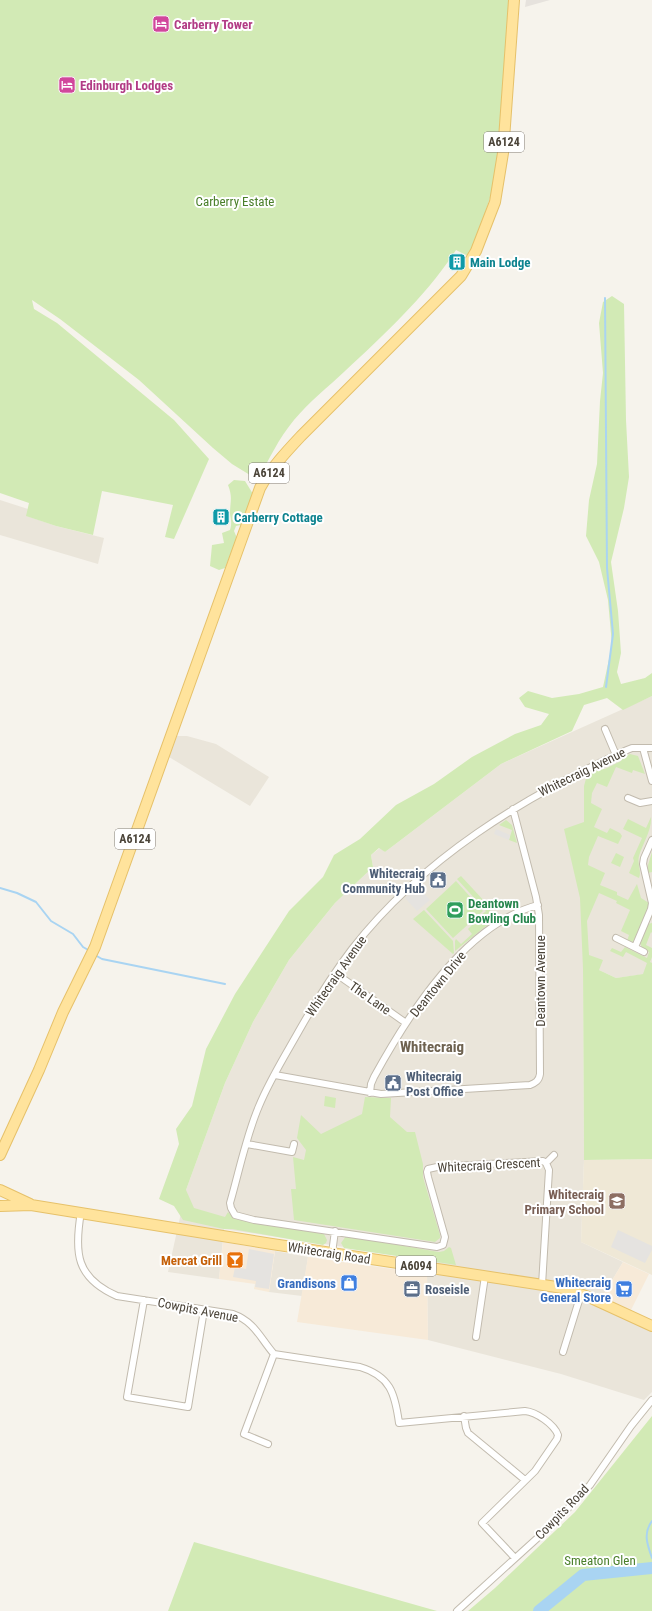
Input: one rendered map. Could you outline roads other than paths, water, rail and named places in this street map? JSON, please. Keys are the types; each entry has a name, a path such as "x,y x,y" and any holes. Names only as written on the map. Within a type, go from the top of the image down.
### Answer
{"main road":[{"name":"A6124","path":"0,1155 39,1070 63,1012 95,947 260,488 267,475 278,461 301,436 389,346 461,276 476,250 495,202 503,153 514,0"},
{"name":"A6094","path":"0,1190 31,1205"},
{"path":"0,1194 0,1199"},
{"name":"A6094","path":"0,1206 31,1205 80,1212"},
{"name":"Whitecraig Road","path":"80,1212 332,1253 563,1288 582,1294 652,1326"}],"street":[{"path":"605,729 616,755"},
{"name":"Whitecraig Avenue","path":"335,1231 254,1220 235,1215 232,1211 230,1203 259,1106 306,1018 335,973 374,923 411,886 449,853 512,809 548,788 632,748 652,748"},
{"path":"643,748 652,781"},
{"path":"628,798 640,803 652,801"},
{"name":"Deantown Avenue","path":"370,1093 390,1094 530,1085 539,1079 538,905 512,809"},
{"path":"635,948 650,917 652,903 643,864 652,840"},
{"name":"Deantown Drive","path":"370,1093 371,1084 374,1077 406,1023 444,972 473,942 495,925 538,905"},
{"path":"616,938 644,952"},
{"name":"The Lane","path":"335,973 406,1023"},
{"path":"275,1075 370,1093"},
{"path":"247,1144 292,1152 294,1144"},
{"name":"Whitecraig Crescent","path":"546,1163 554,1155"},
{"name":"Whitecraig Crescent","path":"335,1231 416,1244 441,1246 445,1241 445,1237 428,1177 428,1169 437,1167 540,1161 546,1163 549,1170 542,1285"},
{"name":"Cowpits Avenue","path":"80,1212 77,1232 77,1247 80,1260 86,1274 94,1283 105,1291 117,1296 233,1314 242,1317 256,1329 266,1345 274,1354"},
{"path":"332,1253 335,1231"},
{"path":"476,1337 484,1276"},
{"path":"563,1352 582,1294"},
{"path":"144,1300 127,1397 188,1407 204,1310"},
{"path":"268,1444 244,1434 274,1354 372,1370 388,1383 393,1392 399,1423 464,1416 530,1411 534,1412 553,1427 558,1435 557,1439 534,1471 482,1523 515,1558"},
{"name":"Cowpits Road","path":"457,1611 554,1523 590,1485 631,1426 652,1400"},
{"path":"464,1416 468,1433 525,1480"}],"waterway":[{"path":"605,298 607,568 613,634 606,687"},
{"path":"0,888 17,893 36,902 51,921 73,934 83,947 90,951"},
{"path":"95,955 102,959 225,984"},
{"path":"652,1521 649,1525 647,1534 647,1543 652,1558"},
{"path":"539,1611 583,1575 652,1568"}],"place":[{"name":"Carberry Tower","path":"161,24"},
{"name":"Edinburgh Lodges","path":"67,85"},
{"name":"Main Lodge","path":"457,262"},
{"name":"Carberry Cottage","path":"221,517"},
{"name":"Whitecraig Community Hub","path":"438,880"},
{"name":"Deantown Bowling Club","path":"455,910"},
{"name":"Whitecraig Post Office","path":"393,1083"},
{"name":"Whitecraig Primary School","path":"617,1201"},
{"name":"Mercat Grill","path":"235,1260"},
{"name":"Grandisons","path":"349,1283"},
{"name":"Roseisle","path":"412,1289"},
{"name":"Whitecraig General Store","path":"624,1289"}],"district":[{"name":"Whitecraig","path":"432,1047"}],"park label":[{"name":"Carberry Estate","path":"235,201"},
{"name":"Smeaton Glen","path":"600,1560"}]}
